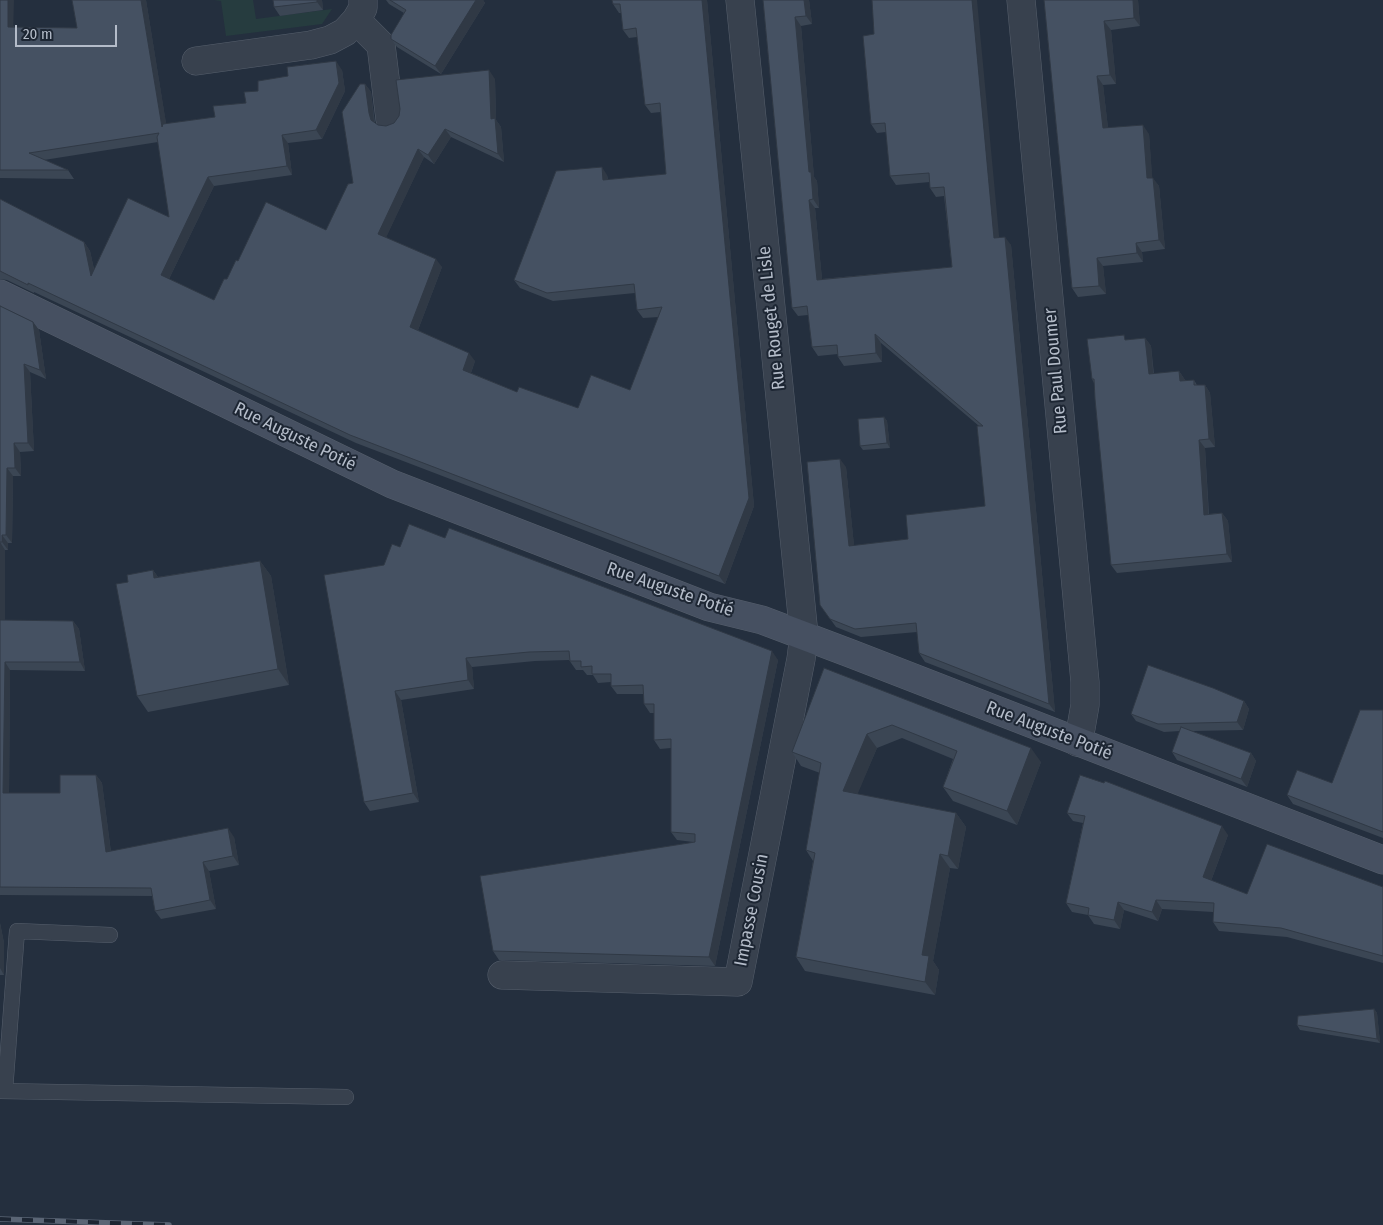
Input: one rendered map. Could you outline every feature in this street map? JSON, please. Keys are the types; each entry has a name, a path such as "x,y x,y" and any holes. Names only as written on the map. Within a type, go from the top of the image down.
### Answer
{"street":[{"name":"Rue Rouget de Lisle","path":"740,0 804,635"},
{"name":"Rue Paul Doumer","path":"1021,0 1085,682 1085,705 1077,742"},
{"path":"196,61 311,45 330,40 345,32 360,10 380,45 390,119"},
{"name":"Rue Auguste Potié","path":"0,294 392,484 709,607 762,620 804,635 1383,860"},
{"name":"Impasse Cousin","path":"502,975 738,982 801,659 804,635"}],"lane":[{"path":"110,935 17,931 2,1091 346,1097"}],"green space":[{"path":"214,0 253,0 256,19 332,9 322,24 226,36 221,1"}],"building":[{"path":"0,0 8,0 8,27 77,28 72,0 141,0 162,127 163,124 215,117 213,106 246,103 244,92 258,91 258,81 288,76 287,67 336,61 339,83 316,130 282,135 287,166 208,177 161,275 214,300 224,279 227,279 236,260 238,261 266,202 326,230 348,184 353,183 342,112 360,84 365,84 371,120 378,125 386,126 394,123 399,116 400,109 396,80 489,70 491,119 495,118 498,154 445,129 428,155 418,149 378,234 436,259 410,327 469,353 463,370 517,392 519,387 578,408 591,375 630,390 662,307 637,310 634,284 547,293 514,280 556,171 602,167 603,180 666,174 660,103 645,105 636,28 623,30 620,4 613,4 612,0 702,0 749,498 719,576 350,435 0,271 0,199 84,242 91,276 128,198 169,217 157,137 159,133 29,153 68,170 0,170"},
{"path":"273,0 317,0 317,2 274,7"},
{"path":"390,0 476,0 435,66 391,39 391,35 406,10"},
{"path":"763,0 804,0 806,16 795,17 809,172 811,172 813,199 809,200 817,280 952,267 944,187 930,188 929,173 890,176 885,123 871,124 863,36 874,34 872,0 972,0 994,238 1005,237 1049,704 919,653 916,623 855,629 830,619 820,605 807,462 840,459 849,546 908,539 906,515 985,506 977,426 983,426 875,334 876,353 838,357 837,345 812,347 807,306 792,308"},
{"path":"1044,0 1133,0 1134,18 1104,21 1110,75 1097,76 1103,128 1143,125 1147,178 1153,178 1159,240 1136,243 1137,253 1097,258 1099,286 1072,288"},
{"path":"0,306 33,322 40,370 24,364 28,443 14,443 15,468 7,468 6,535 2,535 2,542 0,542"},
{"path":"1124,335 1125,340 1145,338 1149,374 1179,371 1180,381 1194,380 1194,385 1205,385 1209,439 1199,440 1204,515 1222,513 1227,554 1111,565 1094,379 1092,379 1087,339"},
{"path":"884,417 887,443 860,446 858,419"},
{"path":"409,524 445,538 449,528 772,651 709,957 493,951 480,876 695,842 695,834 671,832 671,739 654,740 654,704 644,704 643,685 611,686 611,674 592,674 592,666 581,667 581,661 570,661 569,651 529,652 466,658 468,680 395,691 413,793 364,802 324,575 384,565 392,544 400,547"},
{"path":"260,561 278,669 137,696 116,584 128,582 127,575 153,570 154,578"},
{"path":"0,620 73,621 80,662 5,662 3,793 60,793 60,775 96,775 106,852 228,828 233,856 203,862 210,900 155,911 151,888 0,887"},
{"path":"1148,665 1244,701 1237,722 1158,724 1131,714"},
{"path":"824,668 1031,748 1007,811 943,787 957,751 892,725 867,734 843,791 956,813 948,856 940,854 922,955 929,956 925,982 796,957 815,853 806,850 821,763 792,752"},
{"path":"1360,710 1383,710 1383,832 1287,795 1297,770 1332,783"},
{"path":"1181,727 1251,753 1241,779 1172,752"},
{"path":"1080,775 1104,783 1105,781 1222,826 1203,877 1247,894 1267,844 1383,887 1383,956 1281,928 1213,922 1214,903 1156,900 1152,912 1118,902 1114,920 1088,915 1089,908 1066,903 1085,816 1067,813"},
{"path":"1374,1009 1377,1039 1297,1025 1298,1016"}],"railway":[{"path":"0,1219 169,1225"}]}
